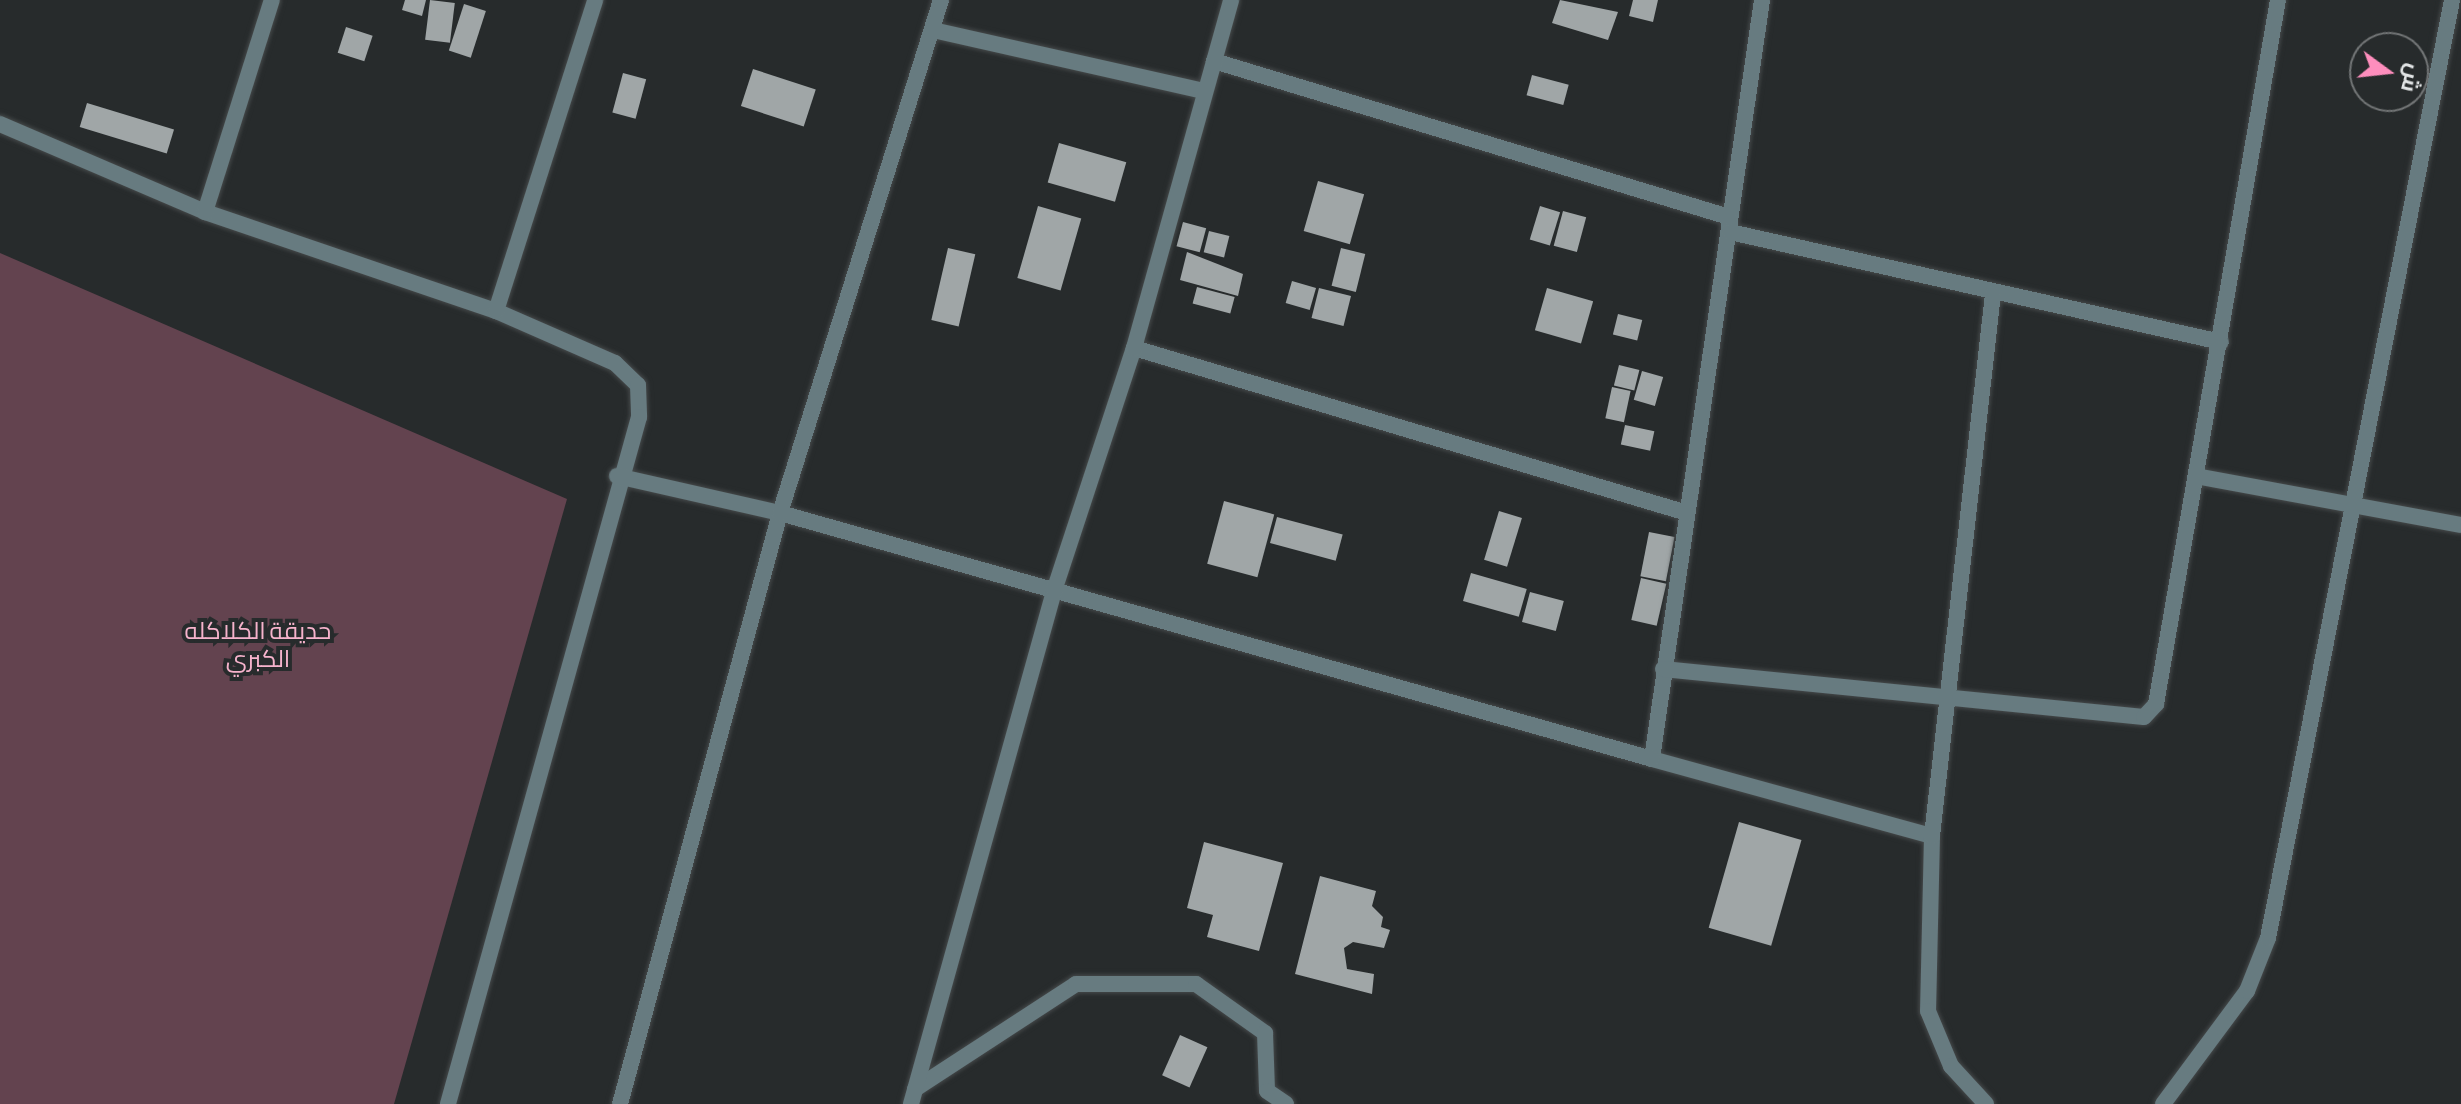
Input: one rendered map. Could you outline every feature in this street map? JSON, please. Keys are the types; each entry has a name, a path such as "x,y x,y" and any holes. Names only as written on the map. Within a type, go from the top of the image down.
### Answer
{"street":[{"path":"205,212 272,0"},
{"path":"496,311 595,0"},
{"path":"620,1104 780,513 941,0"},
{"path":"913,1097 1054,591 1134,348 1231,0"},
{"path":"1652,759 1762,0"},
{"path":"1663,669 2144,717 2156,704 2278,0"},
{"path":"2163,1104 2232,1015 2268,938 2452,0"},
{"path":"933,30 1204,91"},
{"path":"1214,61 1729,224 1993,294 2221,342"},
{"path":"0,124 205,212 496,311 615,363 638,385 639,417 617,476 448,1104"},
{"path":"1986,1104 1951,1066 1928,1011 1932,836 1950,699 1993,294"},
{"path":"1134,348 1687,513"},
{"path":"617,476 780,513 1932,836"},
{"path":"2196,476 2461,525"},
{"path":"913,1097 1076,984 1196,984 1265,1033 1267,1091 1286,1104"}],"green space":[{"name":"حديقة الكلاكله الكبري","path":"0,253 567,499 394,1104 0,1104"}],"building":[{"path":"405,0 426,0 422,16 402,10"},
{"path":"430,0 455,3 450,43 425,40"},
{"path":"1560,0 1618,12 1608,40 1552,23"},
{"path":"1633,0 1658,0 1653,22 1629,16"},
{"path":"464,4 486,11 471,58 449,51"},
{"path":"346,27 373,36 364,61 338,53"},
{"path":"753,69 816,89 804,126 741,106"},
{"path":"623,73 646,79 636,119 612,113"},
{"path":"1532,75 1569,85 1563,105 1527,95"},
{"path":"87,103 174,130 167,154 80,127"},
{"path":"1059,143 1126,162 1115,202 1048,182"},
{"path":"1318,181 1364,194 1350,244 1304,231"},
{"path":"1038,206 1081,218 1061,290 1017,278"},
{"path":"1540,206 1560,212 1550,246 1530,239"},
{"path":"1563,211 1586,217 1577,252 1554,246"},
{"path":"1183,222 1206,228 1200,252 1177,246"},
{"path":"1209,231 1229,236 1224,257 1204,252"},
{"path":"948,248 975,254 959,326 931,320"},
{"path":"1341,248 1365,254 1356,292 1332,286"},
{"path":"1187,252 1243,274 1238,296 1180,280"},
{"path":"1292,281 1316,288 1310,310 1286,303"},
{"path":"1197,287 1235,297 1230,314 1193,303"},
{"path":"1319,288 1351,296 1344,326 1312,318"},
{"path":"1547,288 1593,301 1581,344 1535,330"},
{"path":"1618,314 1642,320 1637,340 1613,334"},
{"path":"1619,365 1639,370 1634,390 1614,385"},
{"path":"1642,371 1663,377 1655,406 1634,400"},
{"path":"1612,387 1631,391 1624,422 1605,418"},
{"path":"1625,425 1654,431 1650,451 1621,445"},
{"path":"1224,501 1274,514 1257,577 1207,564"},
{"path":"1499,511 1522,518 1507,567 1484,560"},
{"path":"1277,517 1343,535 1336,561 1270,543"},
{"path":"1649,532 1675,537 1666,581 1640,576"},
{"path":"1471,573 1527,589 1519,617 1463,601"},
{"path":"1641,578 1666,584 1657,626 1631,620"},
{"path":"1530,592 1564,601 1556,631 1522,622"},
{"path":"1739,822 1801,840 1771,946 1709,928"},
{"path":"1204,842 1283,863 1259,951 1207,937 1213,915 1187,908"},
{"path":"1320,876 1376,891 1372,906 1383,917 1381,927 1390,930 1384,948 1353,942 1344,948 1347,969 1374,974 1372,994 1295,974"},
{"path":"1180,1035 1207,1047 1190,1087 1162,1075"}]}
